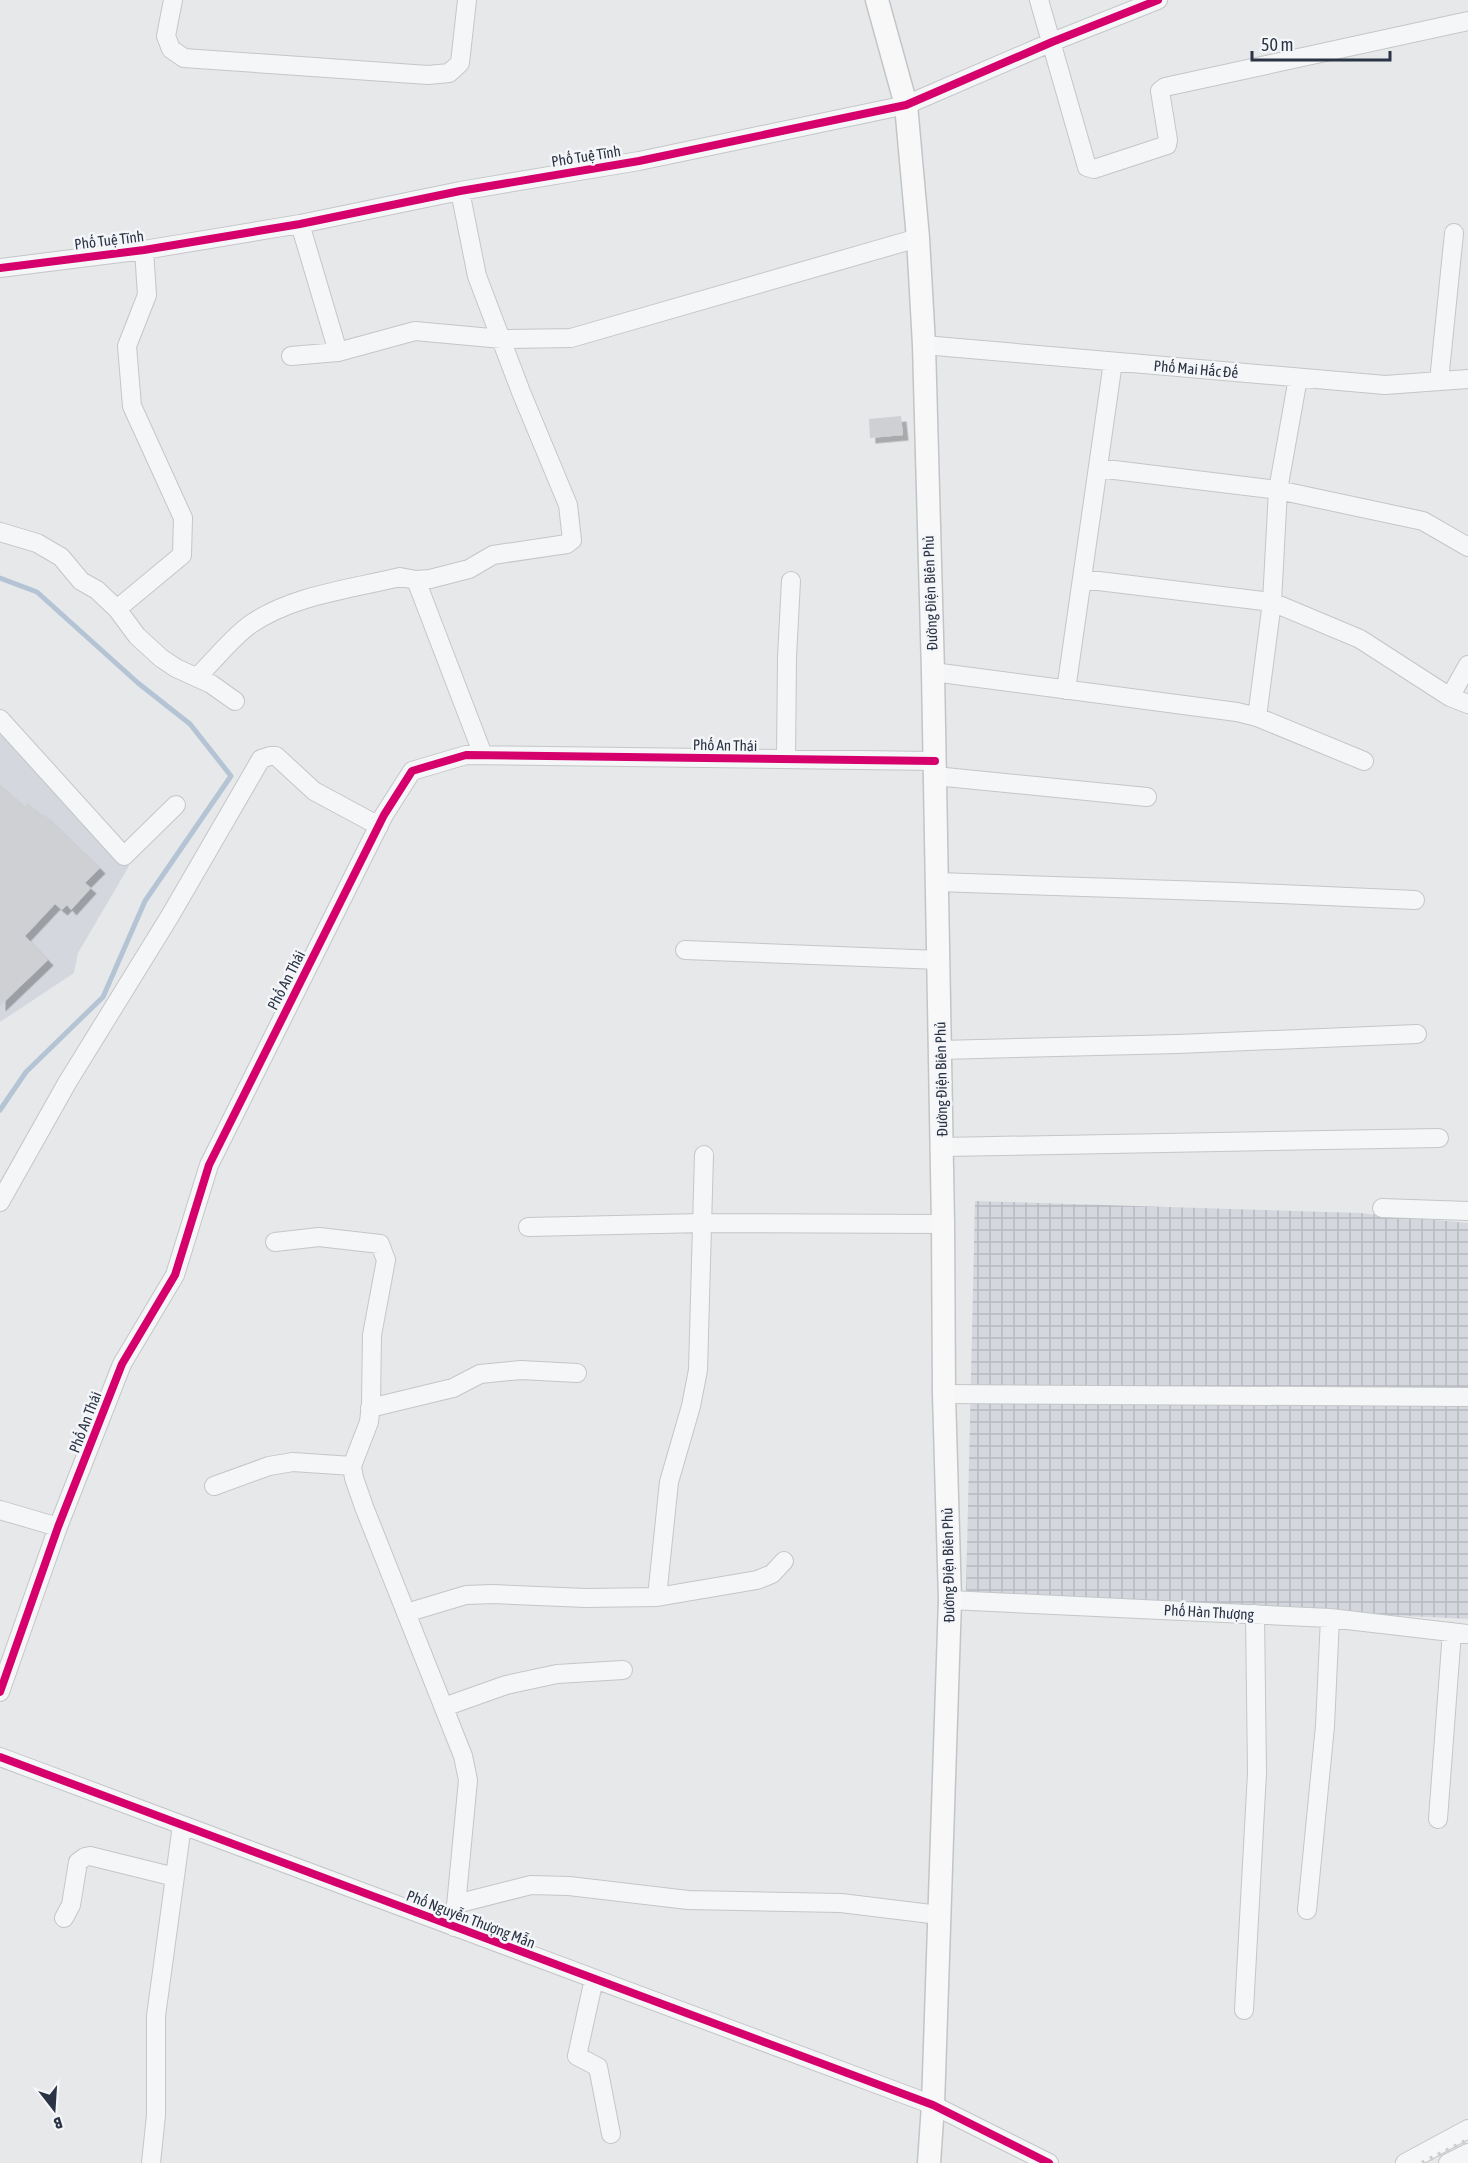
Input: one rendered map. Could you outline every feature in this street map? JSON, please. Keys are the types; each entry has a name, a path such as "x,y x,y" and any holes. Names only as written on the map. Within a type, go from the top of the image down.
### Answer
{"main road":[{"name":"Đường Điện Biên Phủ","path":"878,0 906,105 918,238 924,345 933,672 944,1394 950,1600 933,2105 929,2163"}],"street":[{"path":"173,0 165,36 171,49 184,58 428,75 449,73 460,63 467,0"},
{"path":"1040,0 1087,167 1094,168 1167,145 1160,91 1165,87 1468,21"},
{"name":"Phố Tuệ Tĩnh","path":"2,265 144,250 300,224 460,191 639,161 906,105 1052,42 1158,0"},
{"path":"198,676 249,625 272,612 302,600 400,577 416,580 430,579 469,569 493,555 567,544 572,540 568,505 521,392 477,276 460,191"},
{"path":"300,224 338,352"},
{"path":"1439,381 1454,233"},
{"path":"291,356 338,352 415,330 502,339 571,338 918,238"},
{"path":"117,609 182,555 183,518 132,406 127,346 147,295 144,250"},
{"name":"Phố Mai Hắc Đế","path":"924,345 1385,385 1466,381"},
{"path":"1066,690 1113,362"},
{"path":"1257,717 1272,602 1278,490 1298,378"},
{"path":"1098,468 1278,490 1423,521 1468,547"},
{"path":"0,532 38,543 62,557 81,581 97,590 117,609 137,636 161,658 176,668 198,676 235,701"},
{"path":"1082,579 1272,602 1360,639 1450,697 1468,704"},
{"path":"416,580 483,755"},
{"path":"786,759 787,657 791,581"},
{"path":"1450,697 1468,665"},
{"path":"933,672 1237,712 1257,717 1364,760"},
{"path":"0,718 124,856 176,805"},
{"name":"Phố An Thái","path":"0,1692 58,1527 122,1364 175,1275 209,1165 379,826 412,771 466,755 786,759 935,768 1147,797"},
{"path":"0,1202 68,1083 170,916 261,759 276,756 314,791 379,826"},
{"path":"937,882 1415,900"},
{"path":"685,950 939,960"},
{"path":"940,1050 1178,1044 1417,1034"},
{"path":"942,1147 1438,1138"},
{"path":"657,1597 666,1500 691,1406 698,1370 704,1155"},
{"path":"1382,1208 1468,1211"},
{"path":"528,1227 703,1222 943,1224"},
{"path":"275,1242 319,1237 380,1244 386,1260 372,1335 369,1422 352,1466 364,1507 463,1756 468,1780 454,1927"},
{"path":"370,1408 453,1388 480,1374 521,1370 577,1373"},
{"path":"944,1394 1468,1397"},
{"path":"214,1486 269,1466 293,1462 352,1466"},
{"path":"0,1510 58,1527"},
{"path":"406,1614 466,1595 657,1597 757,1580 772,1574 784,1561"},
{"name":"Phố Hàn Thượng","path":"950,1600 1330,1618 1460,1633"},
{"path":"1244,2010 1257,1773 1255,1614"},
{"path":"1307,1910 1325,1726 1330,1618"},
{"path":"1438,1819 1460,1633"},
{"path":"444,1707 506,1685 557,1674 623,1670"},
{"name":"Phố Nguyễn Thượng Mẫn","path":"0,1757 933,2105 1049,2163"},
{"path":"151,2163 156,2115 156,2016 182,1825"},
{"path":"64,1918 71,1905 78,1863 85,1857 90,1856 175,1877"},
{"path":"456,1904 531,1885 541,1885 569,1886 688,1900 841,1902 939,1915"},
{"path":"594,1979 577,2056 598,2067 610,2134"},
{"path":"1405,2163 1468,2129"},
{"path":"1448,2163 1468,2153"}],"shaded area":[{"path":"0,732 129,866 78,953 74,973 0,1022"},
{"path":"975,1201 1359,1213 1468,1223 1468,1619 966,1594"}],"building":[{"path":"901,416 903,435 870,438 869,419"},
{"path":"0,784 25,807 28,803 42,816 44,814 100,868 85,883 91,888 71,910 67,905 62,910 55,904 25,936 48,960 0,1006"}],"waterway":[{"path":"0,578 37,592 138,683 190,724 231,776 145,901 103,997 26,1072 0,1110"}],"railway":[{"path":"1422,2163 1468,2140"}],"cycle path":[{"path":"0,268 144,250 300,224 460,191 639,161 906,105 1052,42 1158,0"},
{"path":"0,1692 58,1527 122,1364 175,1275 209,1165 384,815 412,771 466,755 935,761"},
{"path":"0,1757 933,2105 1049,2163"}]}
